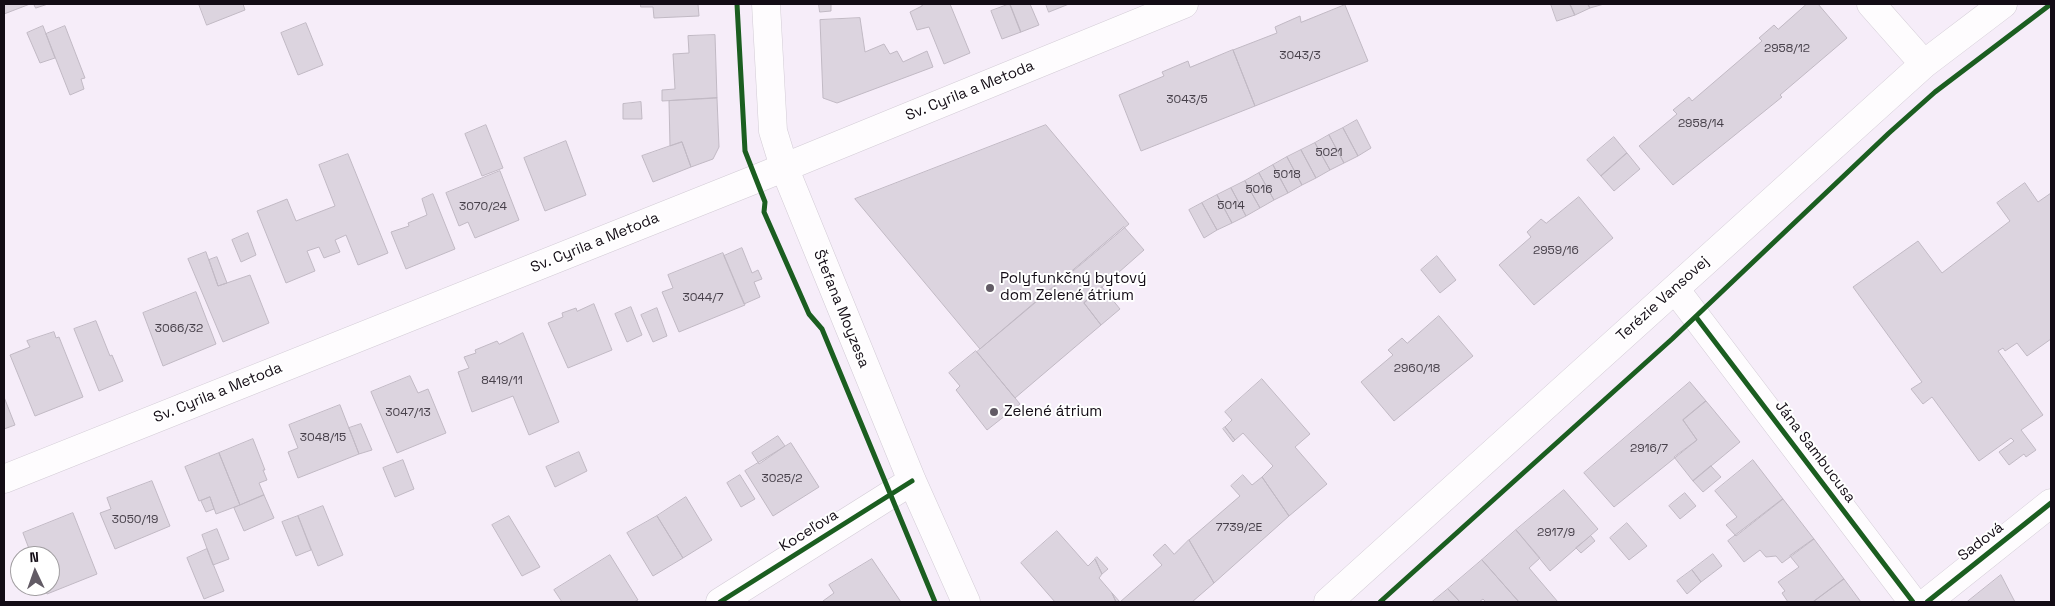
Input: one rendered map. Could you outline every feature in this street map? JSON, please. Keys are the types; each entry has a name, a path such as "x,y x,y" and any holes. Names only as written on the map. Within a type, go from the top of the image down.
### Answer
{"street":[{"name":"Štefana Moyzesa","path":"766,4 773,131 784,167 912,482 966,602"},
{"name":"Sv. Cyrila a Metoda","path":"4,479 784,167 1184,4"},
{"path":"1871,4 1924,64"},
{"name":"Terézie Vansovej","path":"1328,602 1924,64 2003,4"},
{"name":"Jána Sambucusa","path":"1675,289 1913,602"},
{"name":"Koceľova","path":"720,602 912,482"},
{"name":"Sadová","path":"1927,602 2051,503"}],"building":[{"path":"4,4 30,4 4,14"},
{"path":"34,4 48,4 36,8"},
{"path":"199,4 243,4 245,10 207,25"},
{"path":"641,4 698,4 699,16 654,18 653,7 641,7"},
{"path":"819,4 831,4 831,11 820,12"},
{"path":"921,4 950,4 970,53 944,64 929,27 917,30 910,12 922,6"},
{"path":"1010,4 1030,4 1039,25 1021,32"},
{"path":"1010,4 1021,32 1002,39 991,11"},
{"path":"1046,4 1069,4 1049,12"},
{"path":"1551,4 1570,4 1575,15 1557,21"},
{"path":"1570,4 1588,4 1590,8 1575,15"},
{"path":"1588,4 1604,4 1590,8"},
{"path":"1807,4 1818,4 1847,38 1780,95 1782,97 1673,185 1639,146 1677,114 1673,110 1689,97 1692,101 1762,41 1759,38 1774,25 1778,29"},
{"path":"1345,5 1368,61 1255,106 1233,50 1277,33 1275,27 1300,16 1301,22"},
{"path":"860,18 865,52 884,44 890,54 897,51 903,62 927,51 933,67 837,103 823,98 820,20"},
{"path":"306,23 323,65 298,75 281,33"},
{"path":"43,26 55,58 40,63 27,33"},
{"path":"65,26 85,78 81,79 84,89 70,95 46,34"},
{"path":"715,35 717,98 662,101 662,90 675,89 673,54 689,53 688,36"},
{"path":"1233,50 1255,106 1141,151 1119,95 1164,76 1162,72 1188,61 1190,67"},
{"path":"717,98 719,147 713,159 691,167 682,142 670,146 669,101"},
{"path":"641,102 642,119 623,119 623,104"},
{"path":"1357,120 1371,148 1358,156 1343,128"},
{"path":"486,125 503,168 482,176 465,134"},
{"name":"Polyfunkčný bytový dom Zelené átrium","path":"1046,125 1129,224 980,349 855,199"},
{"path":"1343,128 1358,156 1344,163 1329,135"},
{"path":"1329,135 1344,163 1330,170 1315,143"},
{"path":"1614,137 1627,153 1601,176 1587,160"},
{"path":"566,141 586,195 545,211 524,158"},
{"path":"682,142 691,167 653,182 642,156"},
{"path":"1315,143 1330,170 1316,178 1301,150"},
{"path":"1301,150 1316,178 1302,185 1287,157"},
{"path":"1627,153 1640,169 1614,191 1601,176"},
{"path":"348,154 388,253 358,265 346,235 335,240 340,252 324,258 319,247 307,251 315,271 286,283 257,211 287,199 296,221 335,206 319,165"},
{"path":"1287,157 1302,185 1288,193 1273,165"},
{"path":"1273,165 1288,193 1274,200 1259,173"},
{"path":"500,171 519,220 475,238 468,222 459,226 446,193"},
{"path":"1259,173 1274,200 1260,208 1245,181"},
{"path":"1245,181 1260,208 1246,216 1231,188"},
{"path":"2025,183 2038,202 2051,193 2051,339 2027,356 2017,343 2005,351 2003,348 1998,351 2043,415 2021,430 2036,450 2026,457 2024,454 2009,465 1999,452 2014,441 2011,438 1979,461 1932,397 1923,404 1911,389 1922,382 1853,287 1918,241 1942,273 2010,221 1997,203"},
{"path":"1231,188 1246,216 1232,223 1217,195"},
{"path":"433,194 455,249 406,269 391,232 409,226 408,223 427,215 422,199"},
{"path":"1217,195 1232,223 1217,230 1202,203"},
{"path":"1579,197 1613,238 1534,305 1499,265 1531,237 1527,232 1541,219 1546,223"},
{"path":"1202,203 1217,230 1204,238 1189,210"},
{"path":"1124,227 1144,250 1084,303 1101,325 1015,398 977,352"},
{"path":"248,233 256,255 241,262 232,240"},
{"path":"742,248 752,273 758,270 762,279 754,282 760,297 744,304 724,256"},
{"path":"206,252 218,286 250,275 269,323 223,342 188,259"},
{"path":"723,253 745,305 679,332 662,292 673,288 668,275"},
{"path":"1437,256 1456,280 1440,293 1421,270"},
{"path":"217,257 227,283 218,286 209,260"},
{"path":"1102,287 1120,309 1101,325 1084,303"},
{"path":"196,292 216,344 163,366 143,313"},
{"path":"594,304 612,350 568,368 548,323 563,317 562,313 576,308 577,311"},
{"path":"631,307 642,335 627,342 615,314"},
{"path":"657,308 667,336 653,342 641,315"},
{"path":"1439,316 1473,356 1394,421 1361,382 1393,355 1388,350 1402,338 1407,343"},
{"path":"96,321 110,356 112,355 123,381 99,391 74,329"},
{"path":"54,332 56,338 59,337 83,397 35,416 10,355 30,347 27,341"},
{"path":"523,333 559,422 529,435 513,396 472,412 458,372 469,368 464,357 476,353 475,350 497,341 499,344"},
{"path":"976,351 1020,404 987,430 956,390 960,386 949,373"},
{"path":"410,376 418,393 428,389 446,433 397,453 371,392"},
{"path":"1262,379 1310,434 1295,447 1327,484 1289,516 1262,477 1273,466 1243,433 1235,440 1225,427 1232,420 1225,412"},
{"path":"1690,382 1706,401 1683,420 1697,440 1614,507 1584,473"},
{"path":"4,397 15,425 4,429"},
{"path":"1706,401 1740,442 1693,481 1674,457 1697,440 1683,420"},
{"path":"340,405 359,454 298,478 288,452 298,448 289,425"},
{"path":"361,424 372,450 359,454 349,428"},
{"path":"1225,427 1235,440 1233,442 1223,429"},
{"path":"778,436 785,446 759,464 752,453"},
{"path":"253,439 267,480 259,483 264,495 240,505 219,453"},
{"path":"791,443 819,487 773,516 745,471"},
{"path":"579,452 587,471 555,487 546,467"},
{"path":"219,453 240,505 216,514 210,497 199,501 185,467"},
{"path":"403,460 414,489 395,497 383,468"},
{"path":"1753,460 1783,499 1736,536 1726,525 1737,517 1715,491"},
{"path":"1711,466 1721,477 1703,492 1693,481"},
{"path":"740,475 755,499 741,507 727,483"},
{"path":"1243,475 1252,485 1262,477 1289,516 1214,583 1189,540 1240,496 1231,486"},
{"path":"152,481 170,526 115,549 100,513 111,509 107,498"},
{"path":"1564,490 1598,529 1550,571 1516,530"},
{"path":"1685,493 1696,506 1680,519 1669,506"},
{"path":"264,495 274,518 244,531 234,508"},
{"path":"210,497 214,509 206,512 201,501"},
{"path":"686,497 712,540 683,558 657,516"},
{"path":"1783,499 1814,539 1782,563 1776,556 1766,557 1760,550 1744,562 1728,541"},
{"path":"323,506 343,555 318,566 298,516"},
{"path":"73,513 97,574 60,589 60,546 28,546 23,533"},
{"path":"298,516 311,550 296,556 282,522"},
{"path":"509,516 540,567 522,576 492,525"},
{"path":"657,516 683,558 653,576 627,533"},
{"path":"1627,523 1647,546 1629,560 1610,538"},
{"path":"217,529 229,559 213,565 202,535"},
{"path":"1516,530 1540,558 1529,568 1558,602 1519,602 1482,560"},
{"path":"1057,531 1088,566 1095,559 1102,574 1099,578 1112,593 1116,602 1055,602 1021,563"},
{"path":"1591,536 1595,541 1581,553 1576,548"},
{"path":"1814,539 1844,579 1813,602 1788,602 1782,593 1785,591 1778,582 1799,567 1790,556"},
{"path":"1189,540 1214,583 1192,602 1120,602 1162,565 1153,555 1165,544 1174,554"},
{"path":"207,549 224,591 204,599 187,558"},
{"path":"1713,554 1722,566 1701,582 1692,570"},
{"path":"610,555 638,600 634,602 562,602 554,590"},
{"path":"1097,557 1108,569 1102,574 1095,559"},
{"path":"872,559 901,602 823,601 834,593 829,585"},
{"path":"1482,560 1519,602 1486,602 1483,599 1479,602 1460,602 1448,589"},
{"path":"1692,570 1701,582 1687,594 1677,581"},
{"path":"2001,575 2015,602 1967,602"},
{"path":"1844,579 1861,602 1813,602"},
{"path":"1448,589 1460,602 1432,602"},
{"path":"1112,593 1120,602 1116,602"}],"cycle path":[{"path":"737,4 745,151 765,202 764,212 809,314 822,329 935,602"},
{"path":"1380,602 1672,339 1889,133 1935,92 2051,4"},
{"path":"1696,317 1913,602"},
{"path":"720,602 912,481"},
{"path":"1927,602 2051,503"}],"place":[{"name":"Polyfunkčný bytový dom Zelené átrium","path":"990,288"},
{"name":"Zelené átrium","path":"994,412"}]}
